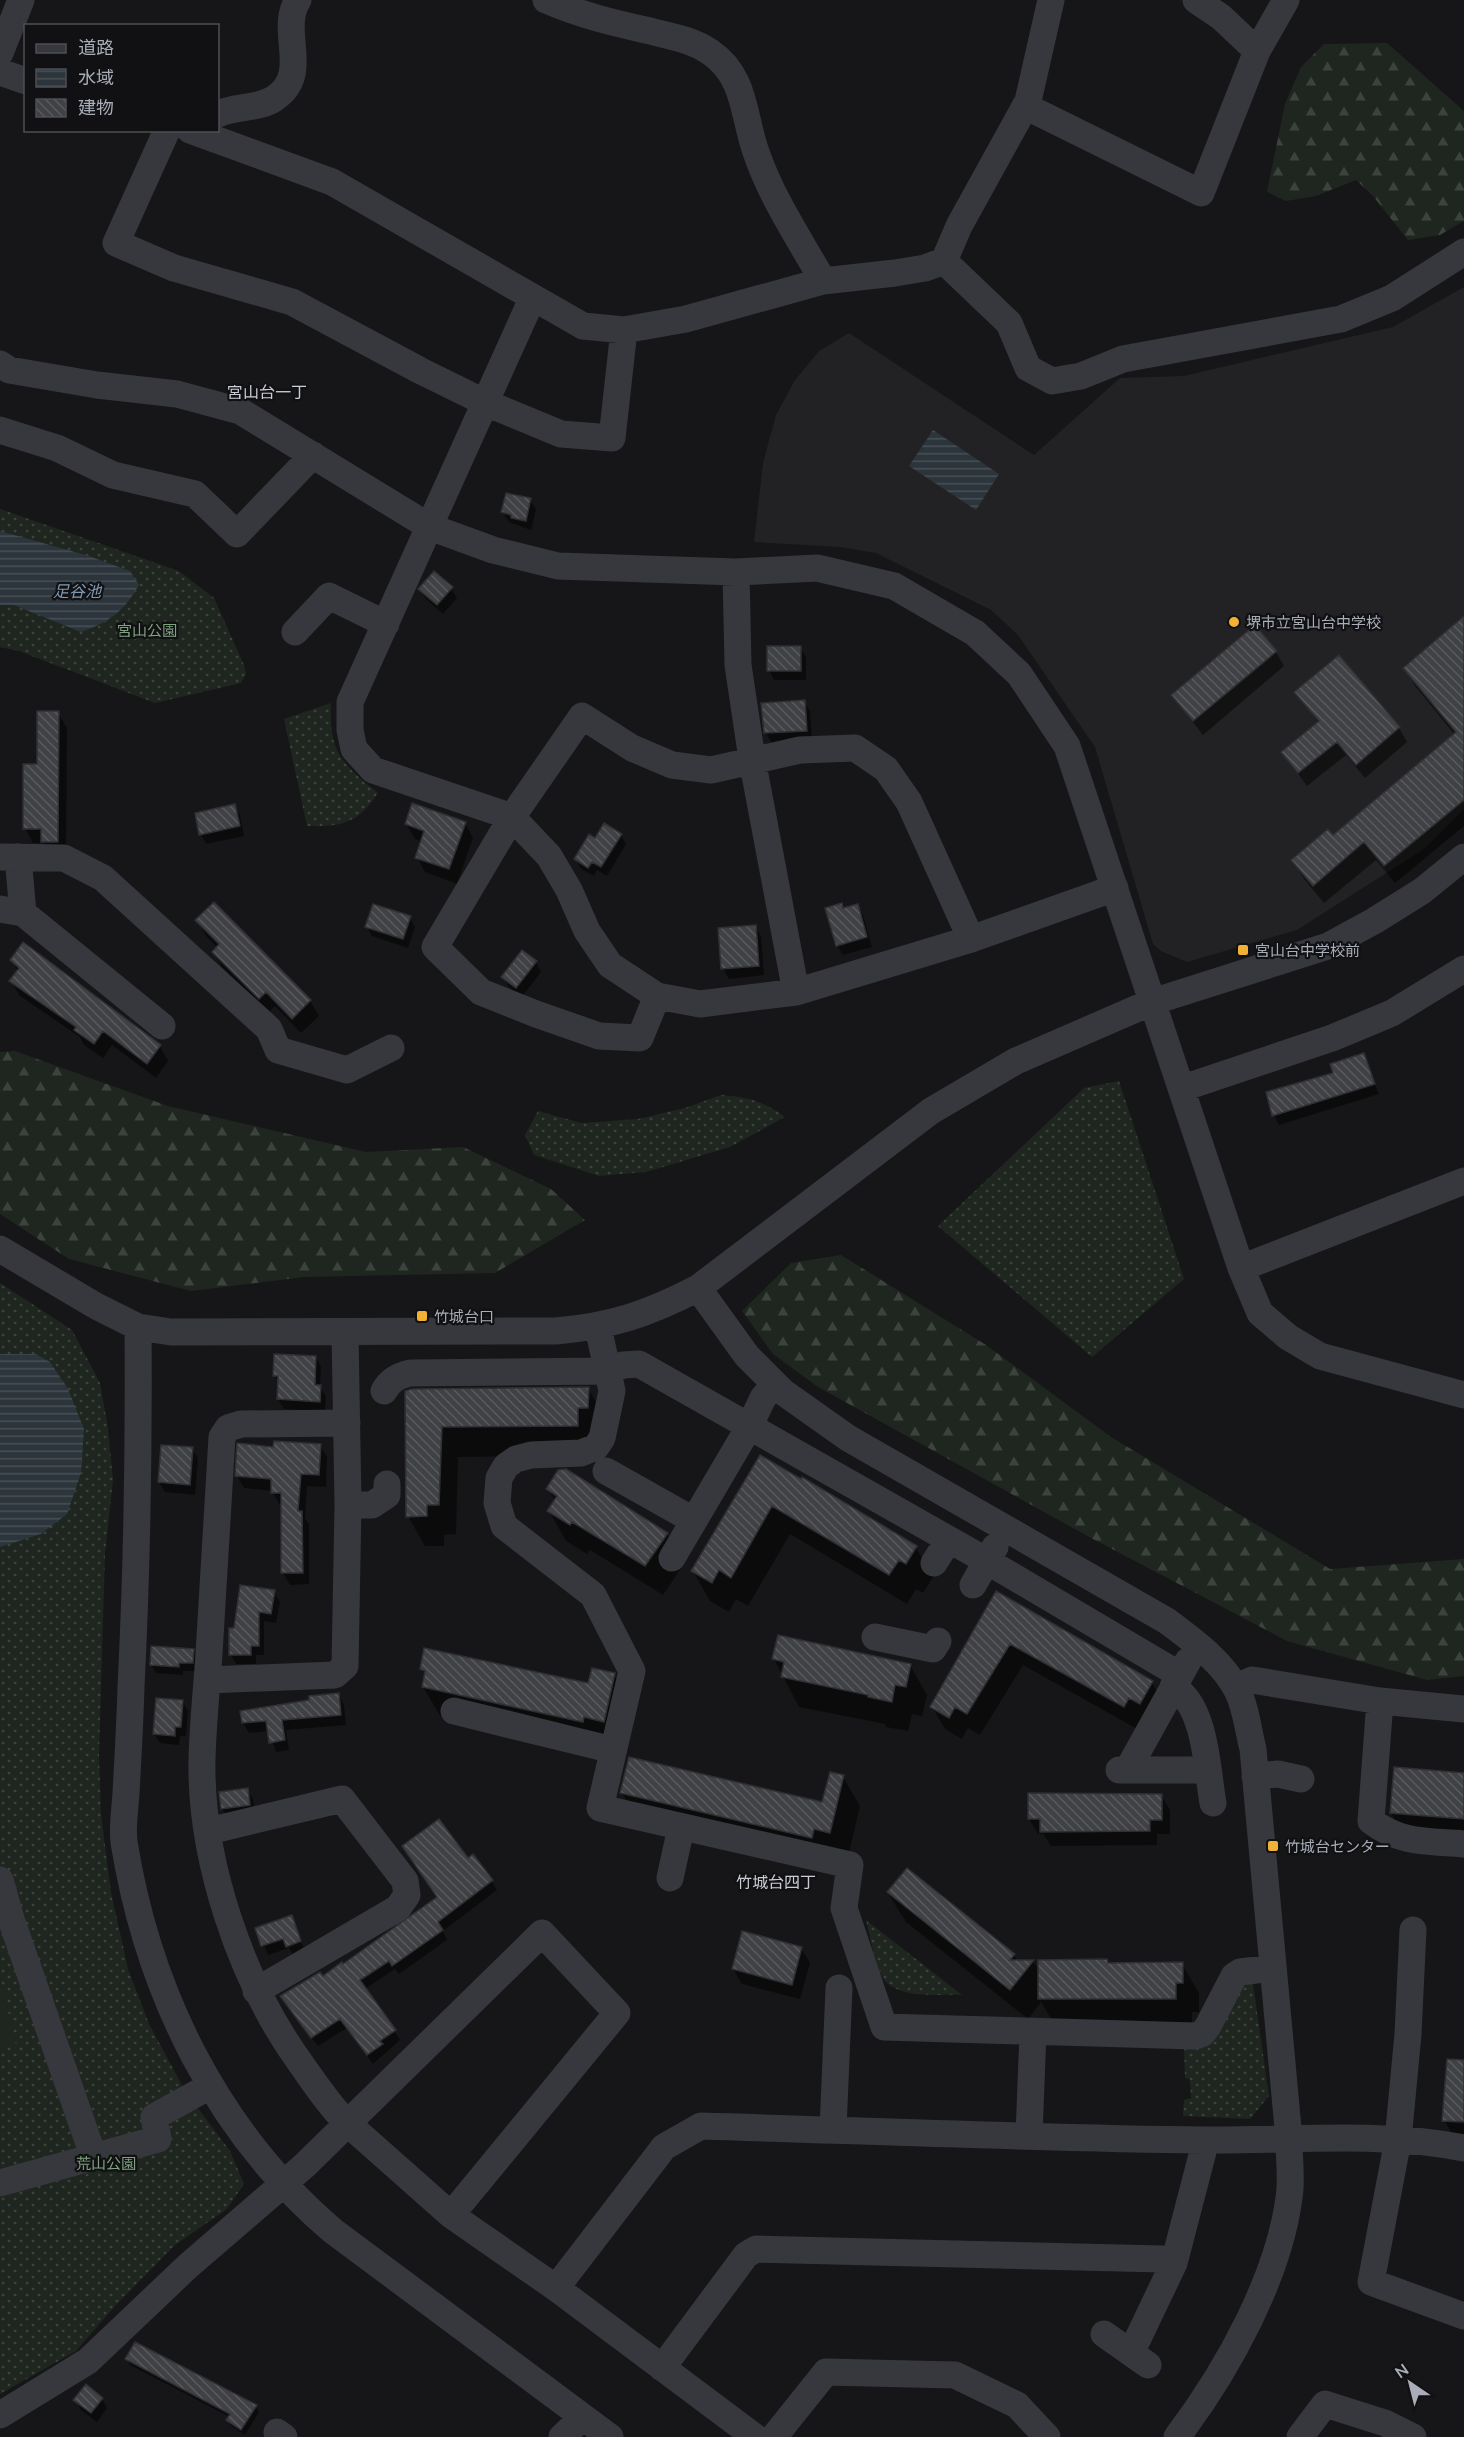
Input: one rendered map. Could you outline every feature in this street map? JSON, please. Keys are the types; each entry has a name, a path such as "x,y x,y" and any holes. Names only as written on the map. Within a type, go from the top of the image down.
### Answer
{"street":[{"path":"0,53 21,0"},
{"path":"219,114 274,99 287,86 295,67 290,16 298,0"},
{"path":"546,0 573,12 683,40 710,51 730,69 742,92 756,152 776,197 823,281"},
{"path":"195,132 332,182 532,299 584,326 624,330 686,319 823,281 895,273 925,268 944,261 958,226 1025,106 1051,0"},
{"path":"1196,0 1221,17 1257,51"},
{"path":"1025,106 1202,193 1257,51 1286,0"},
{"path":"0,72 24,80"},
{"path":"166,132 116,243 174,268 292,302 421,372 486,403 561,434 612,438 624,330"},
{"path":"944,261 1009,323 1028,368 1052,381 1081,376 1123,359 1341,319 1392,298 1464,252"},
{"path":"532,299 350,702 350,730 354,749 373,770 512,817 549,856 569,890 587,931 610,965 657,996 700,1004 796,992 971,939 1115,888"},
{"path":"0,364 9,370 97,385 177,394 240,411 430,527 493,550 558,566 736,572 817,568 894,586 975,633 1019,674 1067,746 1183,1088 1241,1268 1260,1313 1288,1337 1320,1356 1464,1395"},
{"path":"0,430 57,448 113,475 195,494 237,534 313,455"},
{"path":"736,572 738,665 796,992"},
{"path":"295,632 329,596 386,624"},
{"path":"657,996 640,1038 599,1036 482,992 435,947 512,817 582,716 632,748 672,765 711,770 800,750 855,748 886,769 909,802 971,939"},
{"path":"162,1026 12,911 9,857 64,858 103,878 269,1029 278,1050 347,1071 391,1048"},
{"path":"0,1249 96,1306 138,1327 171,1332 556,1331 598,1327 656,1310 698,1288 931,1111 1016,1061 1152,1002 1328,946 1422,891 1464,857"},
{"path":"1183,1088 1332,1038 1392,1013 1464,969"},
{"path":"1241,1268 1464,1181"},
{"path":"698,1288 747,1356 774,1385 848,1438 1167,1621 1198,1645 1236,1687 1253,1749 1289,2139 1290,2189 1280,2236 1256,2306 1224,2368 1178,2437"},
{"path":"138,1327 132,1684 123,1839 144,1938 181,2031 210,2086 228,2114 283,2184 333,2231 610,2437"},
{"path":"598,1327 612,1391 602,1438 596,1447 581,1453 531,1455 516,1459 506,1466 498,1478 497,1503 504,1526 593,1595 628,1659 632,1671 600,1808 850,1865 844,1908 884,2027 1195,2036 1203,2033 1208,2026 1234,1976 1240,1972 1273,1968"},
{"path":"208,1680 335,1675 345,1666 348,1505 345,1332"},
{"path":"384,1391 388,1384 399,1376 410,1373 609,1371 623,1365 639,1364 749,1427 941,1552 987,1561 1177,1681 1199,1719 1213,1803"},
{"path":"672,1558 749,1427 763,1398 774,1385"},
{"path":"347,1423 240,1424 228,1428 222,1437 202,1761 208,1831 217,1877 256,1991 286,2042 334,2110 346,2122 451,2215 556,2288 755,2437"},
{"path":"606,1471 693,1520"},
{"path":"348,1505 372,1505 387,1495 387,1484"},
{"path":"973,1585 1007,1529"},
{"path":"886,1635 933,1649 938,1641"},
{"path":"1198,1645 1132,1762 1125,1770 1207,1770"},
{"path":"1236,1687 1252,1680 1380,1701 1464,1709"},
{"path":"1380,1701 1371,1821 1388,1834 1404,1839 1464,1844"},
{"path":"454,1711 613,1750"},
{"path":"1255,1776 1278,1774 1301,1779"},
{"path":"208,1831 342,1799 405,1881 407,1895 398,1908 256,1991"},
{"path":"670,1878 681,1828"},
{"path":"0,1880 11,1919 94,2158"},
{"path":"1413,1930 1408,2034 1398,2139 1371,2282 1464,2316"},
{"path":"0,2415 88,2361 188,2266 283,2184 542,1933 617,2013 451,2215"},
{"path":"833,2129 839,1988"},
{"path":"1029,2135 1033,2032"},
{"path":"0,2182 158,2139 154,2117 210,2086"},
{"path":"556,2288 664,2147 701,2126 1206,2140 1398,2139 1434,2142 1464,2148"},
{"path":"1104,2334 1139,2359 1174,2263 1206,2140"},
{"path":"662,2368 746,2254 756,2249 1162,2259 1174,2263"},
{"path":"774,2437 826,2372 955,2375 1017,2405 1047,2437"},
{"path":"1300,2437 1324,2404 1385,2423 1413,2437"},
{"path":"562,2437 583,2417"}],"shaded area":[{"name":"堺市立宮山台中学校","path":"1464,287 1464,809 1424,849 1297,930 1187,962 1161,951 1153,944 1095,747 1018,635 991,610 876,553 840,547 754,542 763,463 776,415 795,380 819,351 849,333 1034,455 1120,378 1184,376 1393,327"}],"green space":[{"path":"1387,43 1464,111 1464,221 1440,235 1408,240 1373,196 1356,180 1316,196 1286,201 1267,192 1285,104 1301,67 1324,44"},
{"name":"宮山公園","path":"0,509 179,571 214,598 244,665 246,674 241,683 155,703 19,651 0,647"},
{"path":"331,703 332,734 340,755 355,773 378,793 364,811 348,821 340,824 307,826 284,719"},
{"path":"15,1051 168,1106 366,1152 463,1147 551,1189 585,1220 495,1273 304,1277 191,1291 69,1259 0,1214 0,1052"},
{"path":"1119,1081 1184,1279 1092,1357 938,1226 1084,1088"},
{"path":"721,1095 755,1101 785,1117 730,1147 646,1172 599,1176 534,1155 525,1135 538,1111 581,1123 638,1119 685,1108"},
{"path":"841,1255 986,1345 1111,1437 1330,1569 1464,1559 1464,1676 1427,1680 1287,1641 1093,1539 818,1387 773,1354 742,1311 791,1263"},
{"name":"荒山公園","path":"0,1283 72,1330 100,1383 108,1428 113,1480 105,1554 99,1753 101,1815 111,1892 128,1969 149,2024 185,2091 230,2151 244,2184 227,2209 175,2245 115,2306 76,2351 0,2394"},
{"path":"866,1920 962,1995 913,1994 894,1988 887,1983 877,1963"},
{"path":"0,1977 16,2045 0,2049"},
{"path":"1242,1982 1253,1984 1269,2096 1250,2119 1183,2116 1184,2100 1191,2098 1190,2079 1185,2078 1184,2048"}],"water":[{"path":"933,430 999,474 976,510 909,466"},
{"name":"足谷池","path":"0,531 89,556 130,571 139,585 122,609 100,624 81,632 14,605 0,605"},
{"path":"0,1354 36,1354 50,1362 68,1389 84,1429 81,1473 67,1514 41,1534 0,1547"}],"building":[{"path":"506,493 531,498 526,521 511,518 511,515 501,512"},
{"path":"434,571 453,587 437,605 418,589"},
{"path":"1464,616 1464,800 1384,866 1364,842 1313,886 1291,860 1328,829 1333,835 1456,732 1403,668"},
{"path":"1255,625 1277,651 1193,721 1171,695"},
{"path":"767,646 801,646 801,671 767,671"},
{"path":"1339,655 1400,727 1356,765 1337,742 1298,773 1281,752 1319,721 1294,692"},
{"path":"805,700 807,731 764,733 761,703"},
{"path":"37,711 59,711 58,842 41,842 41,829 23,829 23,764 37,764"},
{"path":"412,803 466,822 449,869 415,858 424,831 405,824"},
{"path":"235,804 240,826 199,835 195,813"},
{"path":"604,823 622,834 601,867 592,862 588,868 574,859 589,834 595,838"},
{"path":"214,902 311,1000 292,1019 266,992 259,999 212,952 219,944 195,920"},
{"path":"842,903 843,908 858,904 867,937 836,946 825,908"},
{"path":"373,904 411,916 403,939 365,927"},
{"path":"756,925 759,966 721,969 718,928"},
{"path":"23,942 161,1045 147,1064 103,1031 94,1044 74,1030 76,1027 9,981 19,968 10,960"},
{"path":"522,950 537,961 516,988 501,977"},
{"path":"1364,1053 1375,1084 1272,1116 1266,1092 1333,1073 1330,1064"},
{"path":"274,1354 316,1356 315,1385 321,1385 320,1402 277,1399 278,1376 273,1376"},
{"path":"589,1387 588,1408 578,1408 578,1426 442,1427 439,1505 427,1505 427,1516 406,1517 405,1391 412,1389"},
{"path":"274,1441 321,1444 319,1475 301,1474 298,1511 302,1511 303,1573 281,1573 281,1493 271,1493 271,1479 235,1476 237,1443 273,1447"},
{"path":"161,1445 193,1447 190,1485 158,1482"},
{"path":"760,1455 801,1479 802,1477 917,1546 906,1564 899,1560 889,1575 772,1506 731,1578 719,1570 712,1583 691,1571"},
{"path":"566,1469 668,1533 645,1566 572,1522 570,1525 547,1511 557,1496 546,1489 558,1470"},
{"path":"240,1585 275,1590 271,1614 259,1612 259,1646 251,1646 251,1655 229,1655 229,1628 234,1628"},
{"path":"996,1591 1153,1681 1140,1704 1129,1698 1124,1707 1010,1644 967,1714 955,1707 949,1718 930,1707"},
{"path":"778,1635 911,1664 906,1687 895,1685 892,1702 781,1677 784,1662 772,1659"},
{"path":"151,1646 194,1649 193,1663 179,1663 179,1667 150,1665"},
{"path":"424,1648 588,1683 592,1668 615,1673 604,1722 584,1717 583,1722 422,1687 425,1671 420,1669"},
{"path":"339,1693 341,1715 282,1720 285,1740 269,1743 266,1721 242,1723 240,1711 309,1700 309,1696"},
{"path":"156,1698 183,1700 181,1727 175,1727 175,1736 153,1734"},
{"path":"629,1757 822,1802 830,1772 844,1775 830,1833 814,1829 812,1838 620,1793"},
{"path":"1394,1767 1464,1773 1464,1819 1390,1813"},
{"path":"248,1788 250,1805 221,1809 219,1792"},
{"path":"1028,1793 1162,1794 1162,1820 1150,1820 1150,1831 1040,1832 1040,1819 1028,1819"},
{"path":"439,1819 468,1858 473,1854 493,1880 438,1922 443,1930 392,1966 389,1961 360,1980 396,2030 380,2041 383,2044 367,2055 340,2019 311,2038 280,1996 320,1972 323,1976 342,1962 343,1964 437,1897 402,1846"},
{"path":"907,1868 1015,1954 1010,1960 1034,1960 1010,1990 887,1892"},
{"path":"292,1915 301,1941 286,1947 283,1939 261,1946 255,1928"},
{"path":"742,1931 802,1947 792,1985 732,1969"},
{"path":"1107,1959 1108,1963 1183,1962 1183,1983 1176,1983 1176,1999 1038,1999 1038,1960"},
{"path":"1447,2059 1464,2060 1464,2122 1442,2121"},
{"path":"135,2342 257,2405 241,2430 226,2420 230,2414 125,2359"},
{"path":"86,2384 103,2398 91,2413 73,2400"}],"place":[{"name":"堺市立宮山台中学校","path":"1234,622"},
{"name":"宮山台中学校前","path":"1243,950"},
{"name":"竹城台口","path":"422,1316"},
{"name":"竹城台センター","path":"1273,1846"}],"district":[{"name":"宮山台一丁","path":"267,392"},
{"name":"竹城台四丁","path":"776,1882"}]}
